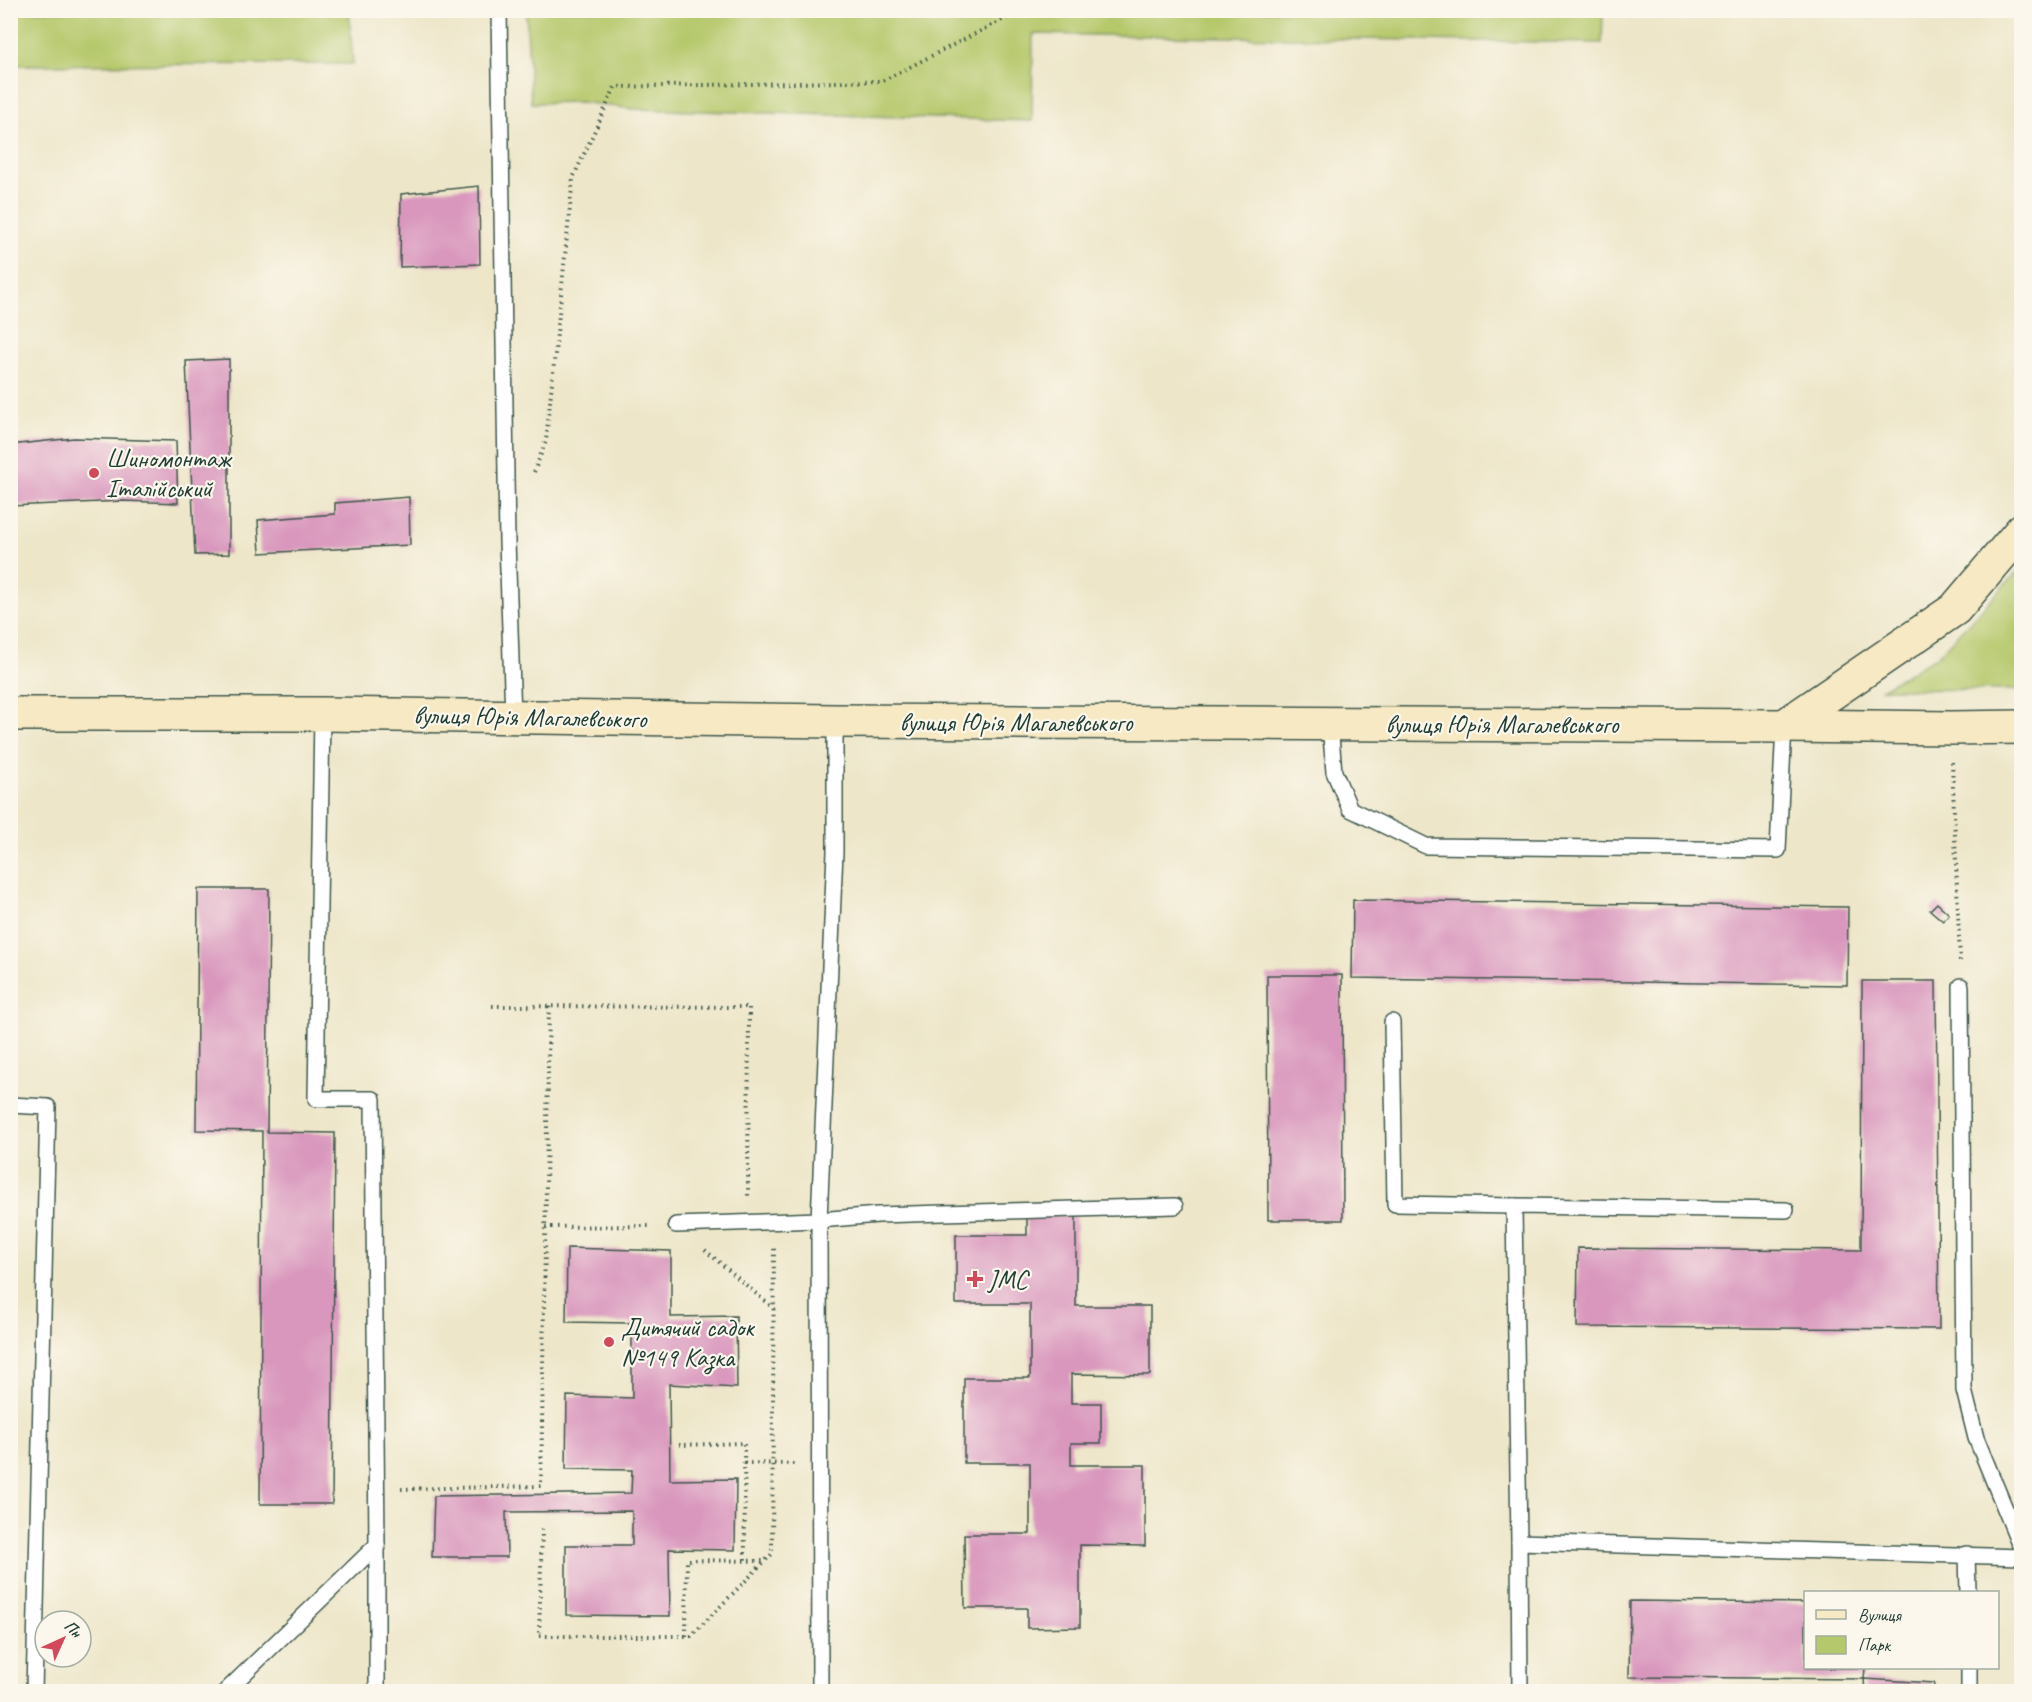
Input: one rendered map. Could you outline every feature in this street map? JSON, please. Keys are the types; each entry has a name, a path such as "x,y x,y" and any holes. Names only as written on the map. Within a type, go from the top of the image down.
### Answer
{"street":[{"path":"1784,726 1955,609 2022,530"},
{"name":"вулиця Юрія Магалевського","path":"10,714 322,714 835,721 2022,727"}],"lane":[{"path":"499,10 507,541 513,717"},
{"path":"322,714 316,1099 373,1099 377,1692"},
{"path":"820,1692 819,1220 835,852 835,721"},
{"path":"1330,724 1334,772 1350,809 1426,846 1778,850 1784,726"},
{"path":"1961,986 1964,1390 1976,1438 2022,1550"},
{"path":"1392,1022 1395,1204 1786,1210"},
{"path":"10,1105 48,1107 34,1692"},
{"path":"676,1225 819,1220 878,1215 1175,1206"},
{"path":"1514,1206 1520,1542 1520,1692"},
{"path":"1520,1542 2022,1557"},
{"path":"225,1692 377,1545"},
{"path":"1967,1554 1968,1591"},
{"path":"1969,1669 1969,1692"}],"path":[{"path":"533,475 546,441 573,178 615,87 882,81 1022,10"},
{"path":"1951,728 1961,986"},
{"path":"492,1006 749,1007 748,1222"},
{"path":"376,1489 541,1486 549,1006"},
{"path":"542,1529 539,1636 691,1636 772,1554 774,1222"},
{"path":"545,1227 676,1225 774,1309"},
{"path":"679,1445 744,1443 745,1561"},
{"path":"744,1463 820,1465"},
{"path":"686,1636 687,1560 765,1562"}],"green space":[{"path":"526,10 1603,11 1602,43 1033,34 1032,121 633,109 581,102 531,103"},
{"path":"10,11 349,11 353,64 11,65"},
{"path":"2021,568 2021,690 1881,689 1936,657"}],"building":[{"path":"479,186 480,264 400,267 401,194"},
{"path":"229,359 229,554 195,555 186,361"},
{"name":"Шиномонтаж Італійський","path":"74,438 176,441 178,503 123,501 10,506 10,445"},
{"path":"409,497 410,545 260,553 258,520 335,514 335,503"},
{"path":"198,889 269,889 267,1132 335,1133 332,1504 260,1504 262,1131 196,1130"},
{"path":"1353,900 1848,907 1847,985 1352,978"},
{"path":"1937,903 1949,914 1943,921 1930,910"},
{"path":"1267,975 1342,975 1343,1220 1268,1220"},
{"path":"1862,981 1936,981 1939,1329 1577,1327 1578,1248 1861,1250"},
{"path":"1027,1215 1076,1215 1076,1306 1150,1306 1150,1375 1071,1374 1071,1403 1101,1403 1101,1443 1071,1443 1071,1465 1145,1465 1145,1546 1080,1545 1080,1627 1027,1628 1027,1608 965,1608 964,1534 1030,1534 1030,1463 964,1463 964,1378 1030,1378 1030,1304 956,1304 956,1235 1027,1235"},
{"path":"567,1248 671,1251 671,1317 736,1316 737,1388 669,1384 670,1480 736,1479 735,1550 669,1549 670,1616 566,1615 566,1545 632,1545 632,1511 506,1512 507,1557 432,1557 434,1496 631,1493 632,1470 566,1469 567,1396 632,1398 632,1323 566,1322"},
{"path":"1630,1601 1804,1603 1804,1669 1865,1669 1864,1679 1629,1677"},
{"path":"1864,1679 1934,1683 1933,1692 1865,1692"}],"place":[{"name":"Шиномонтаж Італійський","path":"94,473"},
{"name":"JMC","path":"975,1279"},
{"name":"Дитячий садок №149 Казка","path":"609,1342"}]}
